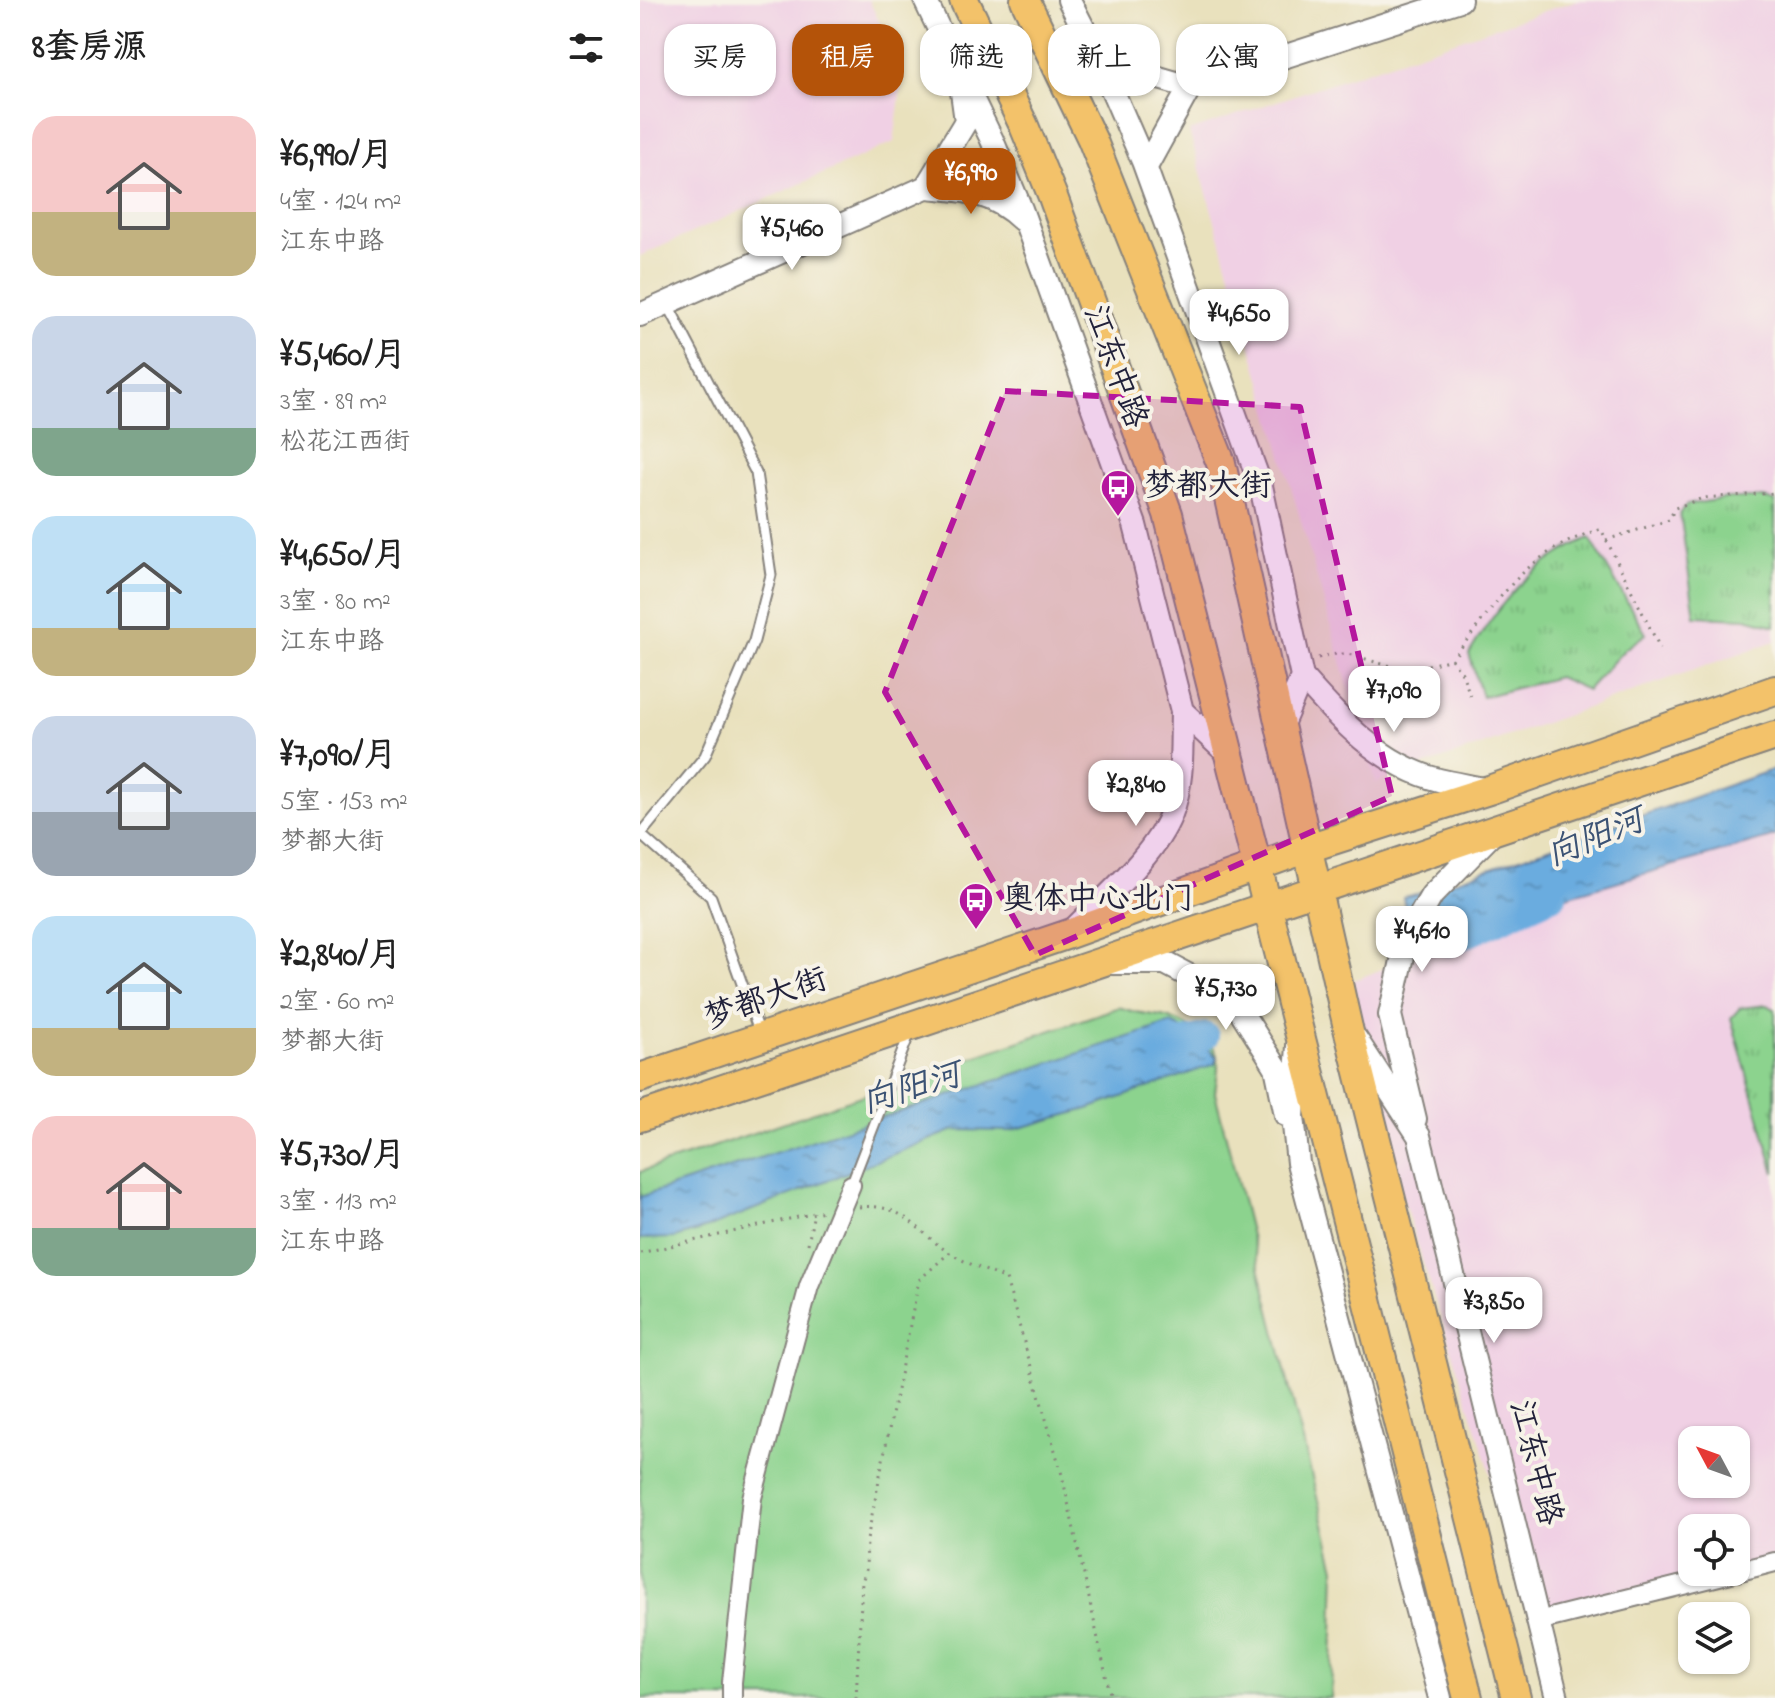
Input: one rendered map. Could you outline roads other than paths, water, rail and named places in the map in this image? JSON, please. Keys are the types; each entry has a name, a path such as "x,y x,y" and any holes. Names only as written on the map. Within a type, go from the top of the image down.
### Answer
{"main road":[{"name":"江东中路","path":"964,0 1024,126 1053,197 1168,514 1468,1698"},
{"name":"江东中路","path":"1025,0 1092,139 1221,463 1348,1028 1516,1698"},
{"name":"梦都大街","path":"640,1078 1069,934 1308,848 1489,790 1775,690"},
{"path":"640,1117 1775,736"}],"street":[{"name":"江东中路","path":"925,0 937,24"},
{"path":"1069,0 1081,24"},
{"path":"1288,55 1460,0"},
{"path":"926,187 966,121 962,96"},
{"name":"江东中路","path":"972,96 1026,225 1135,525 1182,711 1181,772 1171,815 1144,858 1069,934"},
{"path":"1115,96 1146,167 1261,486 1300,670 1345,726 1390,760 1436,779 1489,790"},
{"path":"1146,167 1185,96"},
{"path":"640,315 926,187 968,190 993,199 1005,204 1026,225"},
{"path":"1280,729 1300,670"},
{"path":"1182,711 1228,754"},
{"path":"1419,1136 1390,1015 1407,938 1432,895 1496,830"},
{"path":"1096,963 1165,963 1233,999 1276,1067 1298,1163"},
{"name":"江东中路","path":"1348,1028 1419,1136 1557,1698"},
{"name":"江东中路","path":"1299,1033 1293,1116 1298,1163 1440,1698"},
{"path":"729,1693 752,1498 809,1286 851,1185"},
{"path":"1750,1568 1775,1562"},
{"path":"1538,1621 1679,1586"}],"lane":[{"path":"667,303 756,473 771,575 754,641 705,756 640,834 711,897 761,1037"},
{"path":"851,1185 912,1025"}],"water":[{"path":"1775,769 1775,836 1411,941 1403,897"},
{"path":"1171,1023 1190,1034 1217,1057 1215,1064 1088,1109 1009,1131 954,1130 707,1228 675,1238 640,1239 640,1197"}],"waterway":[{"name":"向阳河","path":"1449,942 1553,895"},
{"name":"向阳河","path":"1160,1049 1205,1036"}],"place":[{"name":"梦都大街","path":"1118,518"},
{"name":"奥体中心北门","path":"976,931"}]}
